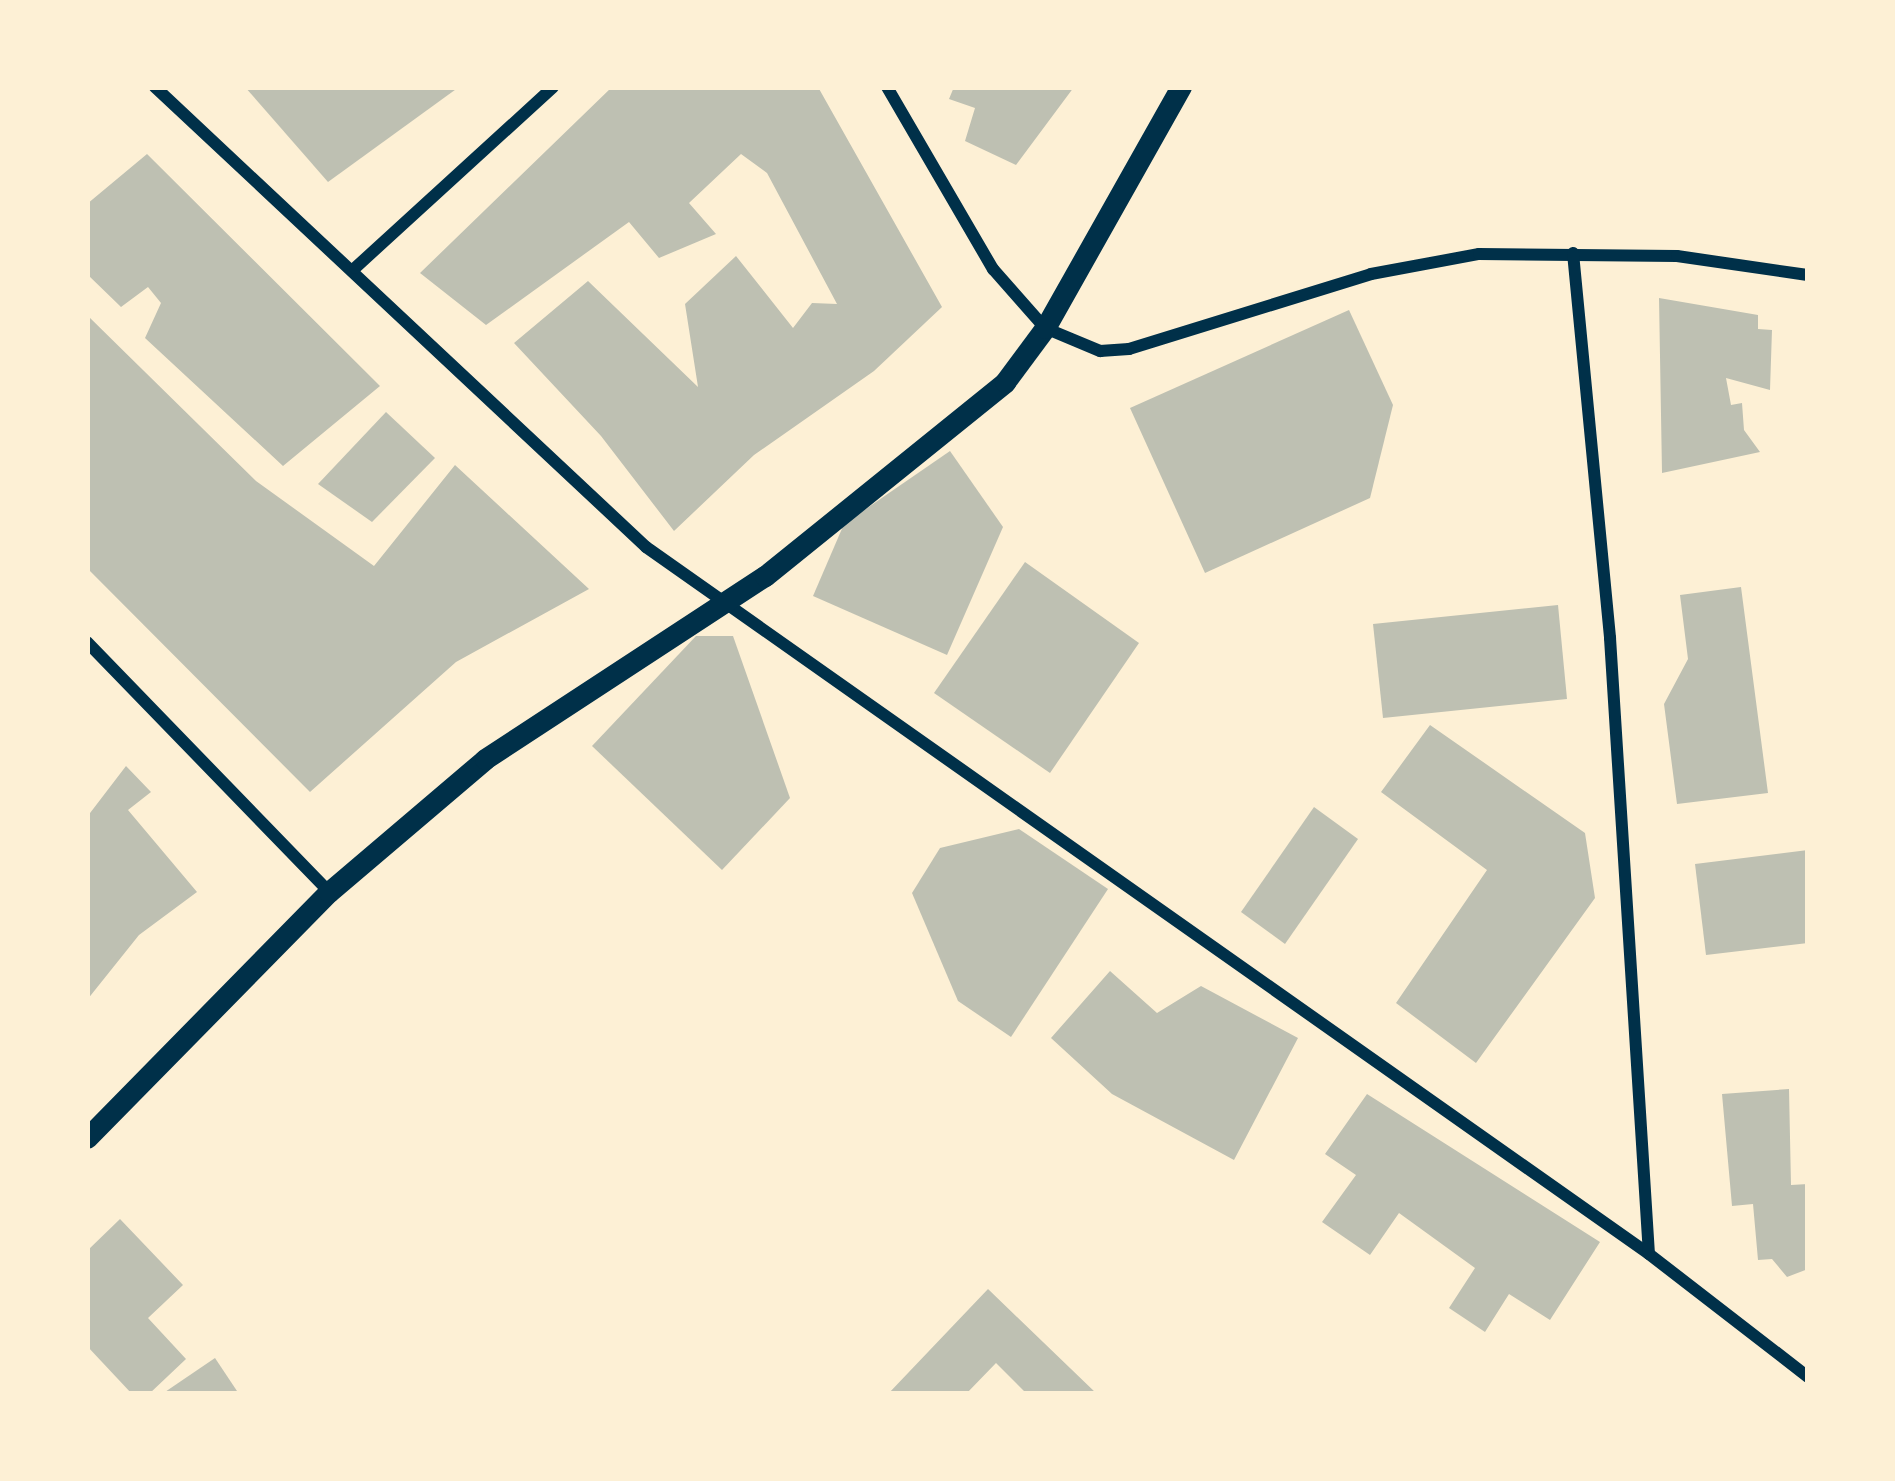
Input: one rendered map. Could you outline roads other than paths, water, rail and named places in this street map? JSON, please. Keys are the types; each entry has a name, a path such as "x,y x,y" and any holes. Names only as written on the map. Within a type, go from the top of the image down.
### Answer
{"street":[{"path":"155,87 355,268 646,547 1649,1254 1808,1377"},
{"path":"355,268 553,87"},
{"path":"887,87 993,269 1045,328 1100,351 1129,350 1371,274 1480,254 1678,256 1808,274"},
{"path":"87,1138 329,892 485,759 724,604 1005,382 1045,328 1181,87"},
{"path":"1573,254 1610,638 1649,1254"},
{"path":"87,642 329,892"}]}
